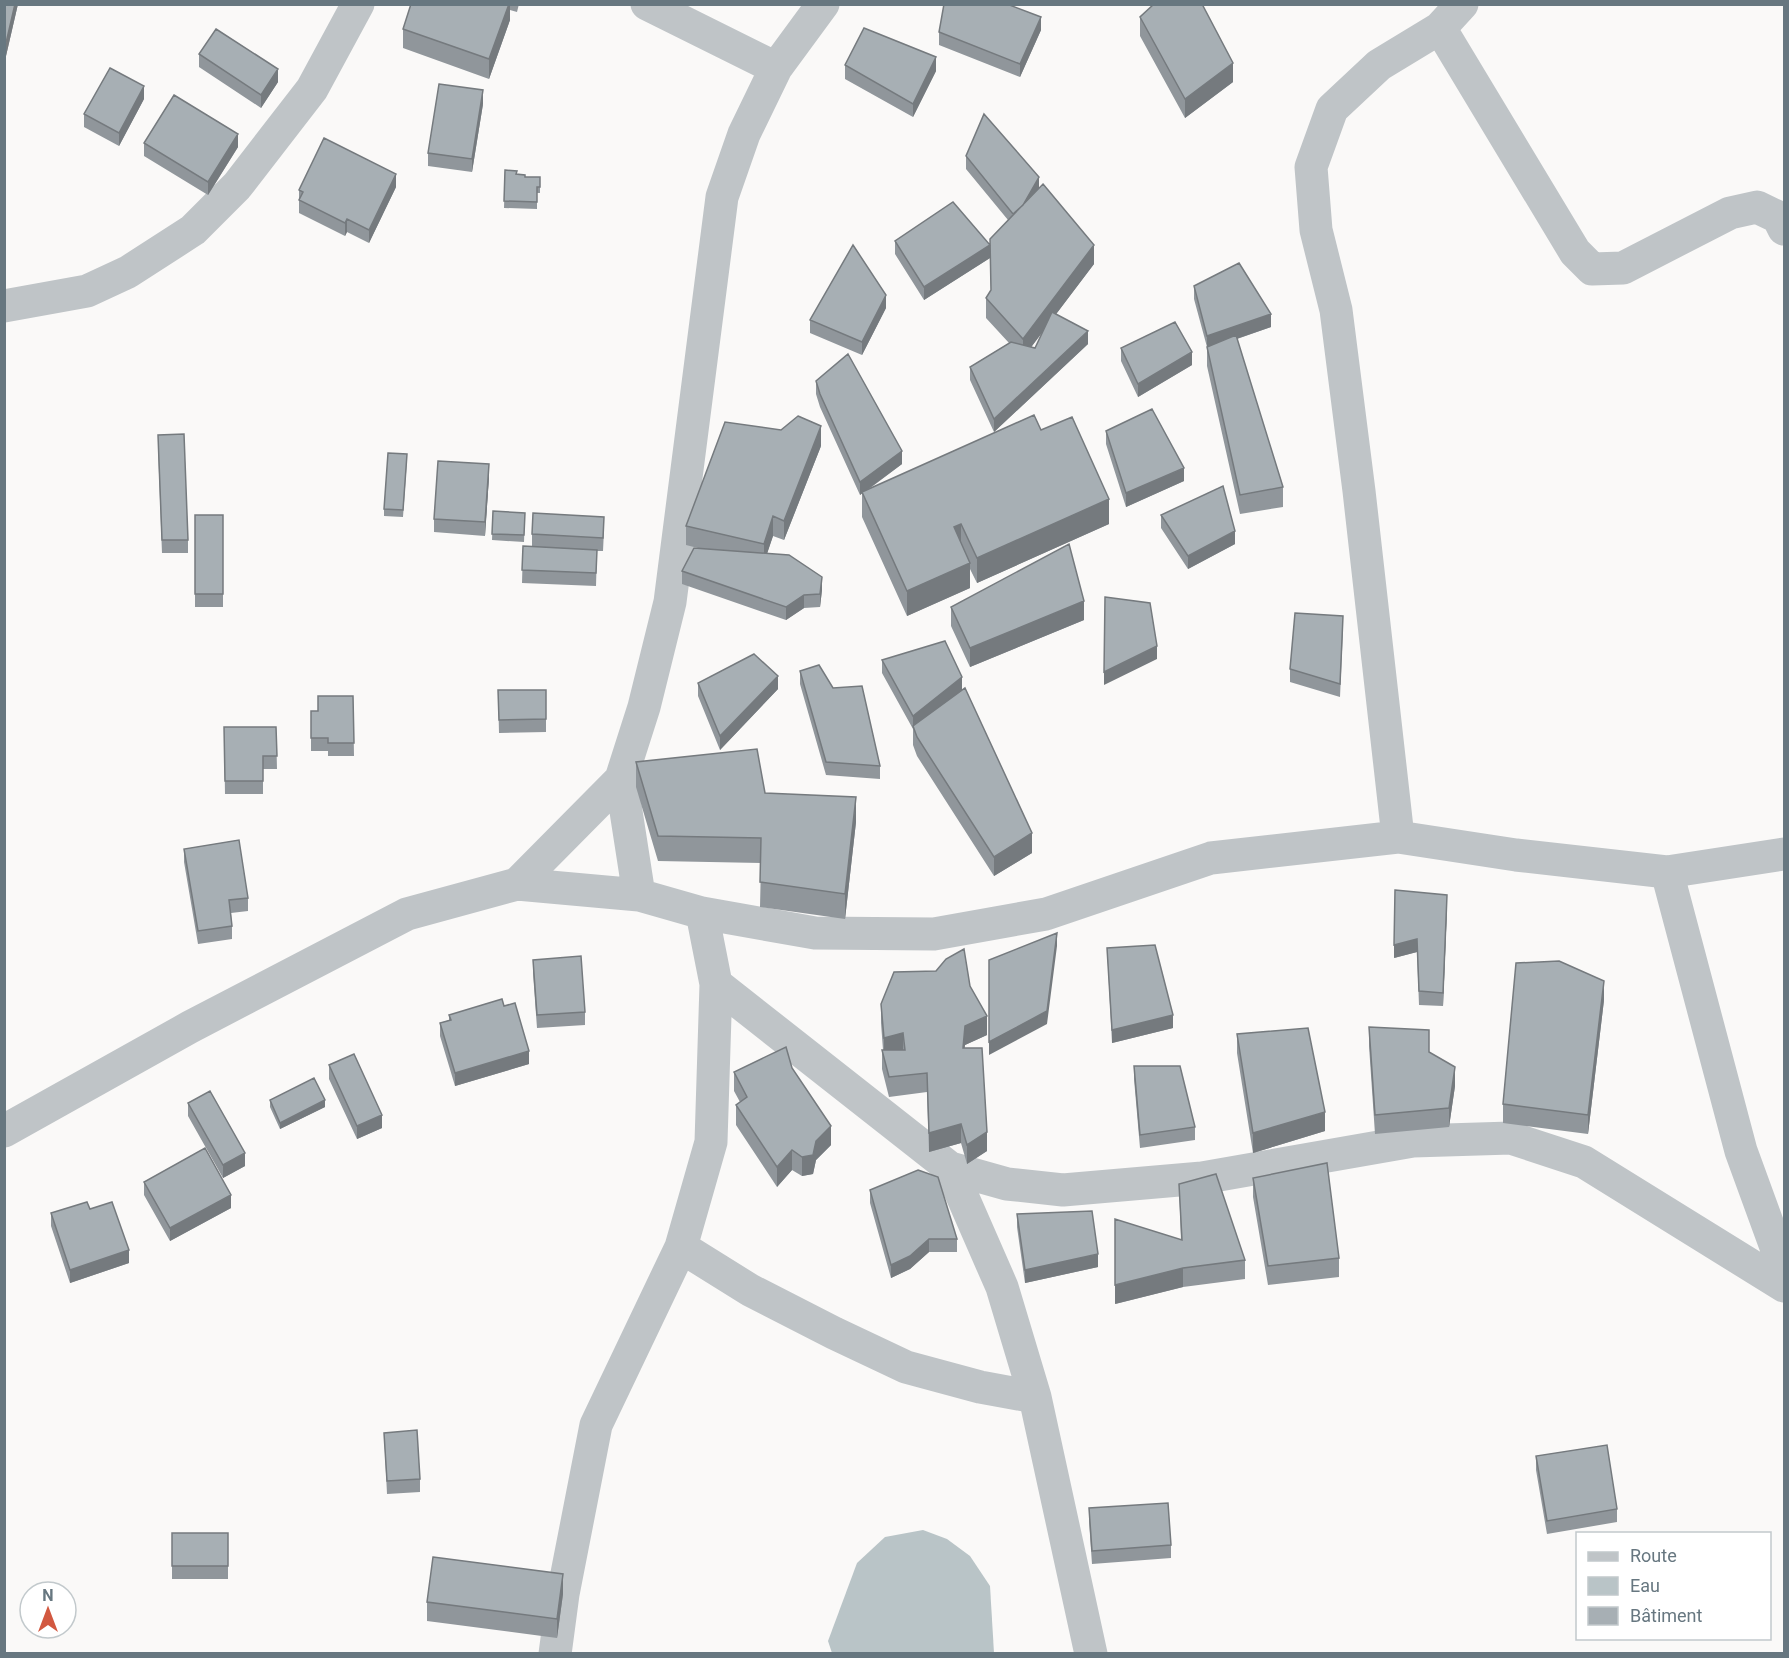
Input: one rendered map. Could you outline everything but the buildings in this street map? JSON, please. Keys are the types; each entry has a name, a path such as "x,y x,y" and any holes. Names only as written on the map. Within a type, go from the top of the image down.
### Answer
{"street":[{"path":"4,306 87,291 128,272 193,230 237,186 312,89 358,4"},
{"path":"647,4 776,68"},
{"path":"639,895 621,779 644,707 670,602 722,197 744,134 776,68 822,4"},
{"path":"1398,837 1336,310 1316,231 1311,167 1332,109 1379,65 1440,28 1462,4"},
{"path":"1440,28 1575,252 1592,269 1623,268 1730,213 1757,207 1778,217 1785,230"},
{"path":"517,884 621,779"},
{"path":"4,1131 190,1027 407,914 517,884 639,895 702,913 815,933 934,934 1046,914 1211,858 1398,837 1516,855 1667,872 1785,854"},
{"path":"1667,872 1741,1151 1785,1269"},
{"path":"555,1653 563,1594 596,1425 681,1247 711,1142 716,984 702,913"},
{"path":"716,984 950,1168 1007,1184 1063,1190 1202,1178 1413,1141 1511,1138 1584,1162 1785,1286"},
{"path":"950,1168 1002,1287 1035,1397 1091,1653"},
{"path":"681,1247 750,1290 906,1367 980,1387 1035,1397"}],"water":[{"path":"923,1530 947,1539 970,1556 990,1586 994,1653 832,1653 828,1641 857,1563 885,1537"}]}
